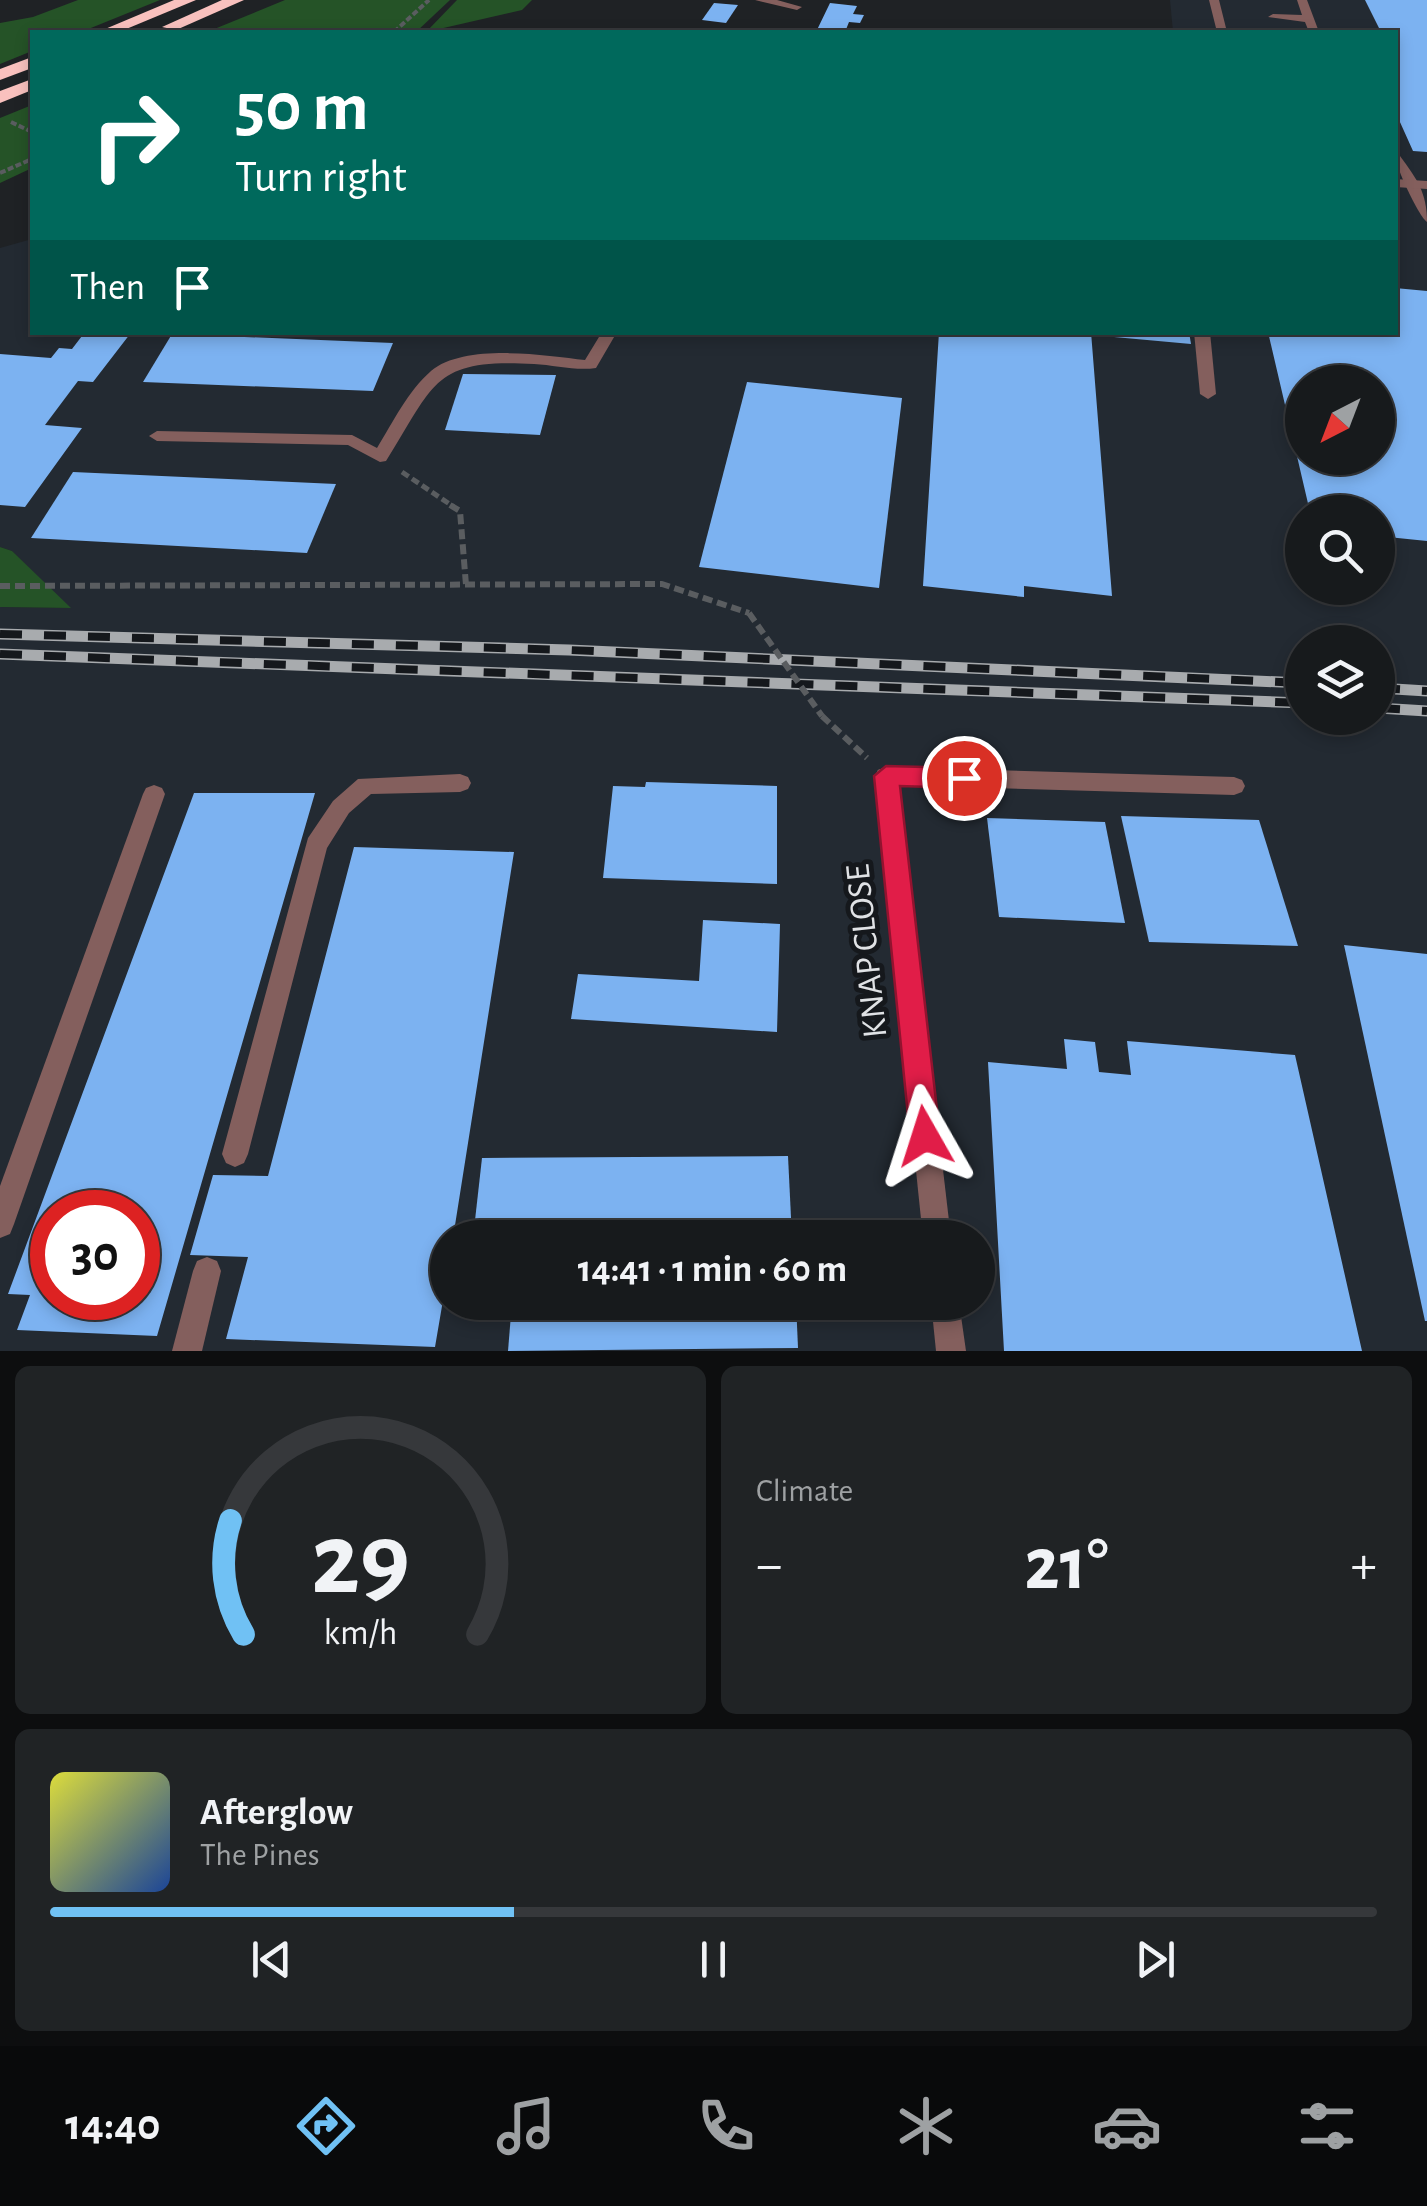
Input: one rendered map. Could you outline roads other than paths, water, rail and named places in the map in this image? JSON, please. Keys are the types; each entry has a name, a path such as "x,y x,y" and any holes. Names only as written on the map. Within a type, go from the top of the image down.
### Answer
{"highway":[{"path":"111,30 188,0"},
{"path":"163,30 236,0"},
{"path":"0,75 30,63"},
{"path":"0,98 30,85"}],"street":[{"path":"760,0 797,7"},
{"path":"1214,0 1222,30"},
{"path":"1302,0 1313,30"},
{"path":"1273,17 1308,19"},
{"path":"1398,162 1420,184 1427,218"},
{"path":"157,436 352,440 380,457 430,381 444,369 490,360 590,365 608,335"},
{"path":"1202,335 1208,394"},
{"name":"KNAP CLOSE","path":"935,1220 886,776 1234,786"},
{"path":"235,1154 316,845 341,807 366,785 460,783"},
{"path":"0,1224 154,794"},
{"path":"187,1351 207,1271"},
{"path":"947,1320 951,1351"}],"railway":[{"path":"0,634 569,650 1285,682"},
{"path":"0,654 1285,702"},
{"path":"1395,689 1427,691"},
{"path":"1395,709 1427,711"}]}
